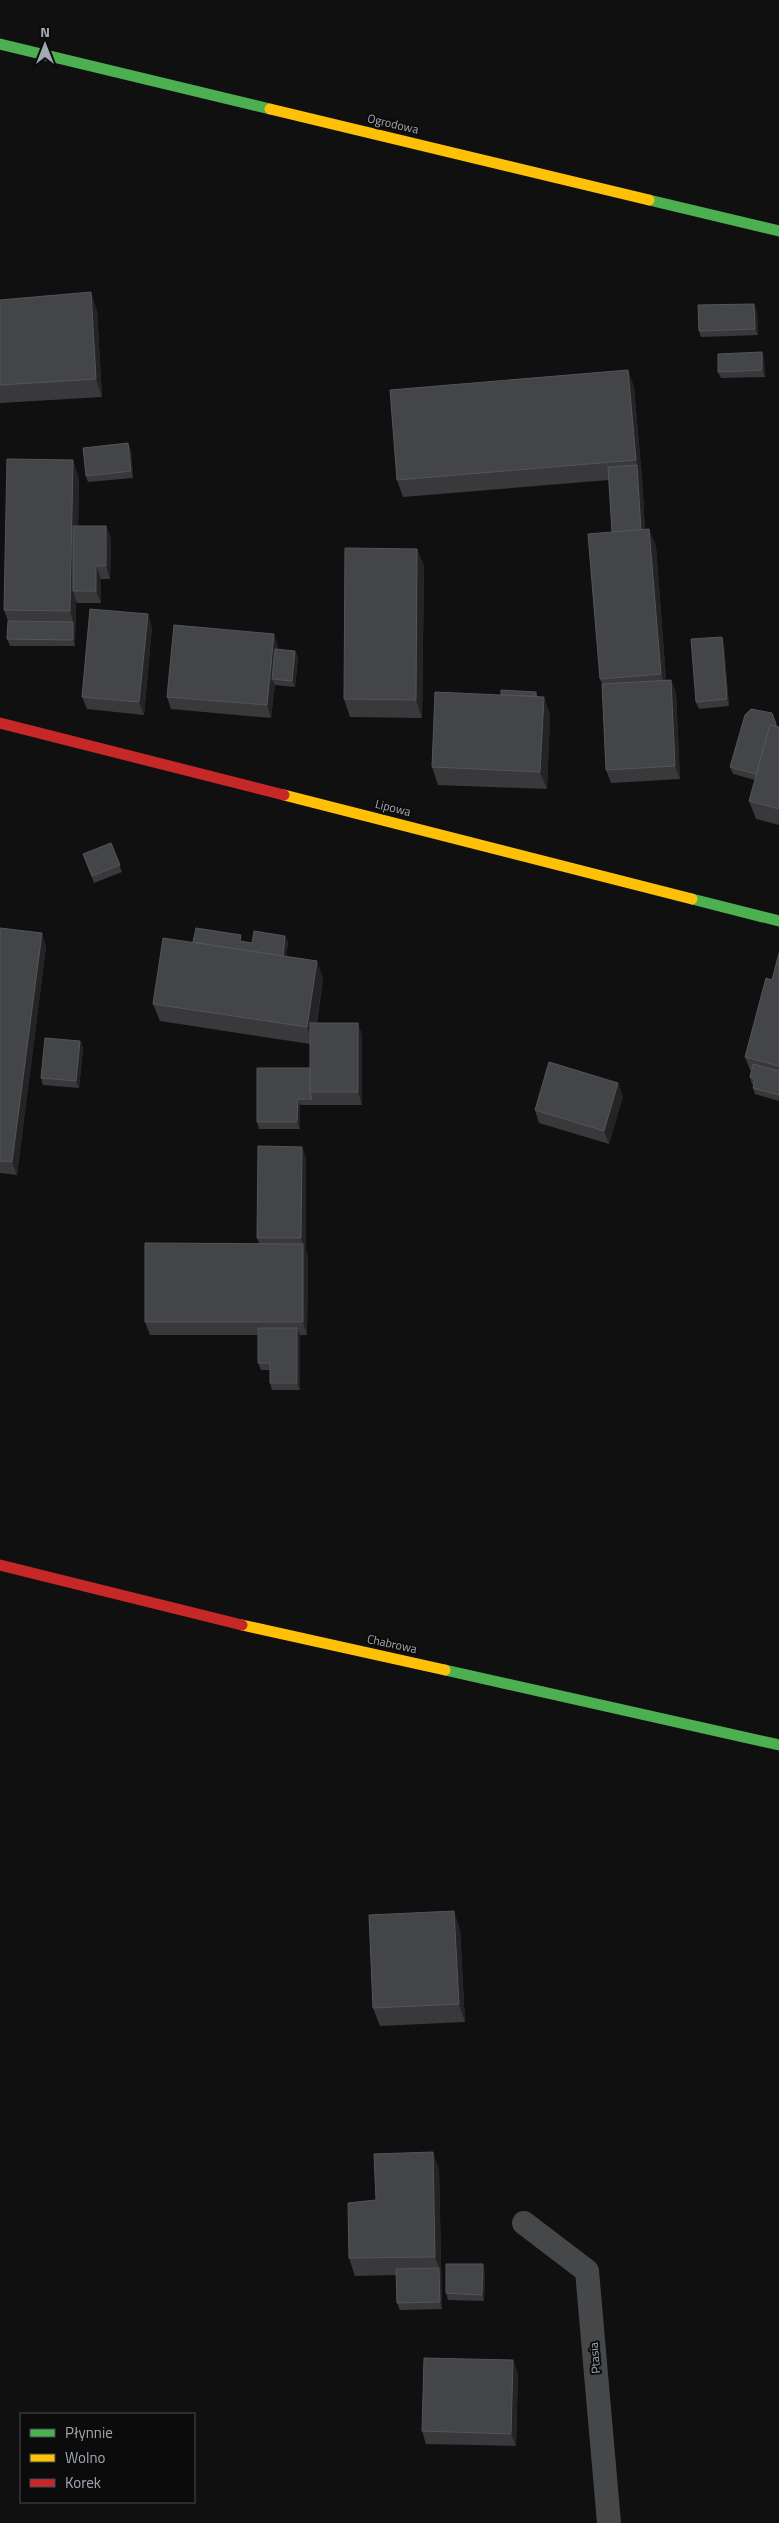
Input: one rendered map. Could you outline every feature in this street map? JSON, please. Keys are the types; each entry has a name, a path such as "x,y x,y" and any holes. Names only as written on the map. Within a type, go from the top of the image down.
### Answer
{"street":[{"name":"Ogrodowa","path":"0,44 779,231"},
{"name":"Lipowa","path":"0,723 779,921"},
{"name":"Chabrowa","path":"0,1565 210,1618 779,1745"}],"lane":[{"name":"Ptasia","path":"524,2223 587,2271 609,2523"}],"building":[{"path":"91,292 96,379 0,385 0,300"},
{"path":"754,304 755,329 699,331 698,305"},
{"path":"762,352 762,370 718,372 718,354"},
{"path":"628,370 636,460 397,480 390,390"},
{"path":"128,443 131,471 86,476 83,448"},
{"path":"7,459 73,460 70,611 4,610"},
{"path":"637,465 641,530 612,532 608,467"},
{"path":"73,526 106,526 106,566 96,566 96,591 73,591"},
{"path":"649,529 661,674 600,679 588,534"},
{"path":"345,548 417,549 416,700 344,699"},
{"path":"90,609 148,614 139,702 82,697"},
{"path":"8,621 73,622 73,640 7,639"},
{"path":"174,625 274,634 267,705 167,697"},
{"path":"722,637 727,699 696,702 691,639"},
{"path":"275,649 295,651 292,681 272,679"},
{"path":"671,680 675,766 606,770 602,684"},
{"path":"501,690 536,692 536,696 501,695"},
{"path":"435,692 544,697 540,772 432,767"},
{"path":"751,709 772,713 776,724 776,726 770,725 756,774 730,767 745,715"},
{"path":"770,725 779,727 779,809 749,801"},
{"path":"111,843 120,865 92,876 83,854"},
{"path":"0,928 42,933 12,1162 0,1161"},
{"path":"196,928 241,935 240,941 252,943 254,931 285,936 283,956 193,942"},
{"path":"163,938 317,961 307,1027 153,1004"},
{"path":"779,953 779,1066 745,1057 766,978 772,980"},
{"path":"310,1023 358,1023 358,1092 310,1092"},
{"path":"45,1038 80,1041 76,1081 41,1078"},
{"path":"549,1062 618,1083 604,1131 535,1110"},
{"path":"753,1064 779,1071 779,1095 753,1088 755,1079 750,1077"},
{"path":"257,1068 310,1068 310,1092 312,1099 298,1099 297,1122 257,1122"},
{"path":"258,1146 302,1147 301,1238 257,1238"},
{"path":"145,1243 303,1244 303,1322 145,1322"},
{"path":"258,1328 297,1328 297,1383 270,1383 270,1363 258,1363"},
{"path":"454,1911 459,2004 373,2008 369,1915"},
{"path":"433,2152 435,2257 349,2258 348,2203 376,2200 374,2154"},
{"path":"446,2264 483,2264 482,2295 446,2293"},
{"path":"439,2268 440,2302 397,2303 396,2269"},
{"path":"424,2358 513,2360 511,2434 422,2431"}],"traffic: fast":[{"path":"0,44 270,109"},
{"path":"649,200 779,231"},
{"path":"692,899 779,921"},
{"path":"445,1670 779,1745"}],"traffic: slow":[{"path":"270,109 649,200"},
{"path":"284,795 692,899"},
{"path":"242,1625 445,1670"}],"traffic: jam":[{"path":"0,723 284,795"},
{"path":"0,1565 242,1625"}]}
